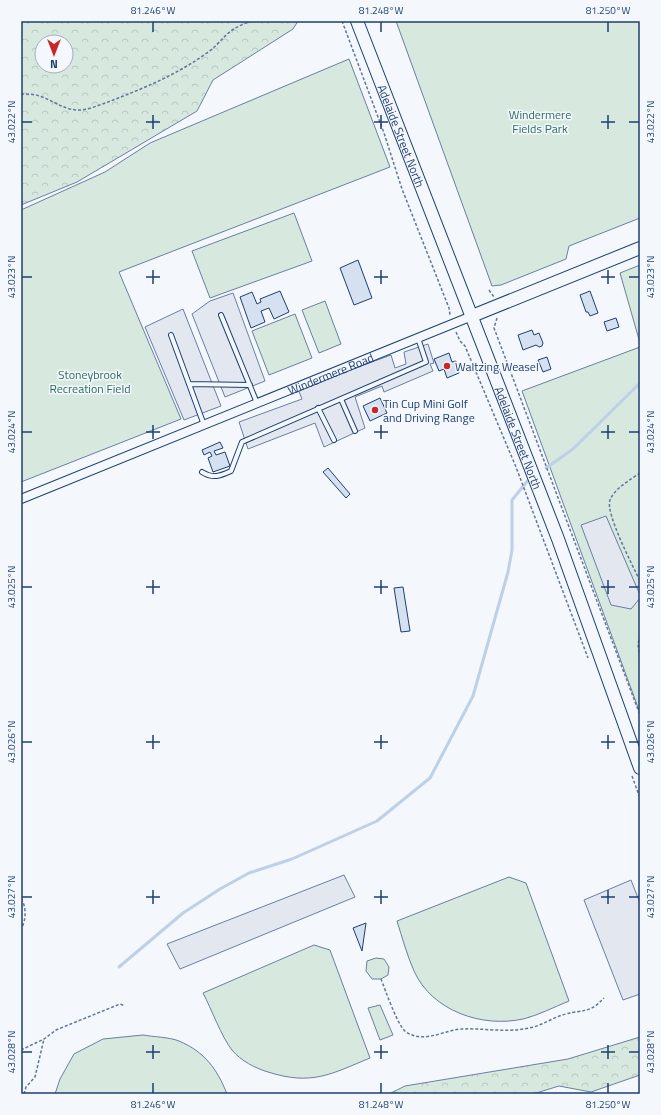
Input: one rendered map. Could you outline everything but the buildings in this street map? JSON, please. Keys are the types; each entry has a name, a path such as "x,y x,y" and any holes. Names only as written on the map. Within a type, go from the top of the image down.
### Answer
{"main road":[{"name":"Adelaide Street North","path":"357,21 558,539 636,770"},
{"name":"Windermere Road","path":"472,316 640,248"}],"street":[{"name":"Windermere Road","path":"21,499 472,316"}],"lane":[{"path":"221,315 258,403"},
{"path":"171,336 204,425"},
{"path":"202,472 210,477 220,476 231,471 242,442 426,362 418,338"},
{"path":"189,384 250,385"},
{"path":"341,399 355,431"},
{"path":"318,408 334,440"}],"path":[{"path":"21,94 39,96 64,108 79,110 90,108 147,87 167,77 204,55 216,46 226,33 237,26 252,21"},
{"path":"342,21 384,133 402,189 449,308 448,312 460,341 465,346 516,467 590,662"},
{"path":"498,316 494,328 640,715"},
{"path":"640,473 618,490 610,500 610,514 640,581"},
{"path":"640,635 638,644 640,660"},
{"path":"636,770 640,798"},
{"path":"21,899 24,904 25,924 21,929"},
{"path":"381,979 388,998 404,1031 417,1036 431,1037 461,1029 514,1030 530,1028 567,1013 594,1008 604,998"},
{"path":"21,1050 44,1039 56,1030 77,1021 120,1004 125,1006"},
{"path":"24,1094 26,1087 35,1077 44,1039"}],"green space":[{"path":"21,21 298,21 293,29 213,80 197,111 77,182 21,205"},
{"name":"Windermere Fields Park","path":"396,21 640,21 640,218 569,246 566,259 501,285 492,286"},
{"name":"Stoneybrook Recreation Field","path":"349,59 390,167 119,272 181,419 21,482 21,210 105,172 150,143"},
{"path":"294,213 312,261 210,298 192,251"},
{"path":"640,265 640,343 620,273"},
{"path":"325,301 341,344 319,353 302,310"},
{"path":"295,314 312,358 269,375 252,331"},
{"path":"640,347 640,713 522,391"},
{"path":"509,877 526,883 569,1001 523,1019 491,1021 460,1013 433,997 422,985 411,965 397,921"},
{"path":"314,945 330,950 370,1058 332,1073 309,1078 283,1076 253,1066 240,1058 228,1045 203,993"},
{"path":"376,958 384,959 389,967 388,975 381,979 372,979 366,971 367,961"},
{"path":"380,1005 393,1035 380,1040 368,1008"},
{"path":"143,1035 179,1041 196,1050 214,1069 227,1094 55,1094 60,1079 74,1054 103,1039"},
{"path":"640,1037 640,1075 591,1092 559,1086 533,1094 389,1094 405,1086 568,1059"}],"shaded area":[{"path":"233,293 265,381 225,397 192,314 210,301"},
{"path":"183,309 221,406 184,420 145,327"},
{"path":"428,344 434,363 430,364 433,371 384,392 382,386 355,397 365,428 324,447 315,423 248,449 239,422 302,399 298,389 391,355 395,368 406,364 404,352"},
{"path":"606,516 640,595 640,598 631,609 611,605 581,525"},
{"path":"344,875 355,897 180,969 167,944"},
{"path":"631,880 640,903 640,994 623,1000 584,900"}],"waterway":[{"path":"546,468 573,449 640,383"},
{"path":"119,967 183,913 220,889 249,873 292,859 377,821 430,778 473,696 508,572 512,550 512,500 530,478"}],"place":[{"name":"Waltzing Weasel","path":"447,366"},
{"name":"Tin Cup Mini Golf and Driving Range","path":"375,410"}]}
